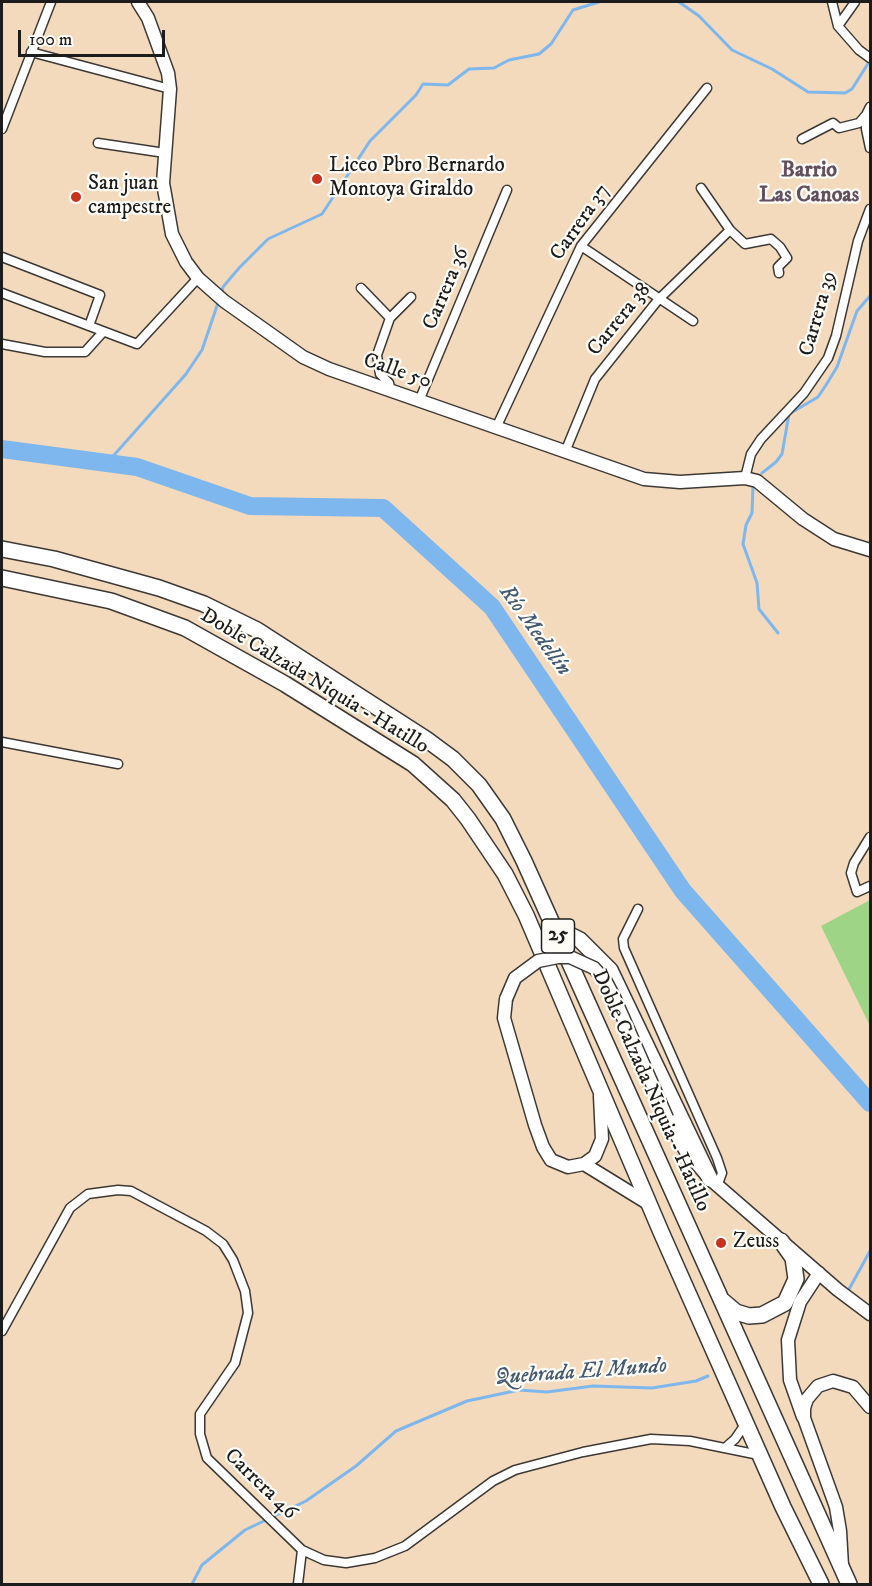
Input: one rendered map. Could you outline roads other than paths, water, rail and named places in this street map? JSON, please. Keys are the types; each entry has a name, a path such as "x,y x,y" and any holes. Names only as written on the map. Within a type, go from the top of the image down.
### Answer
{"highway":[{"name":"Doble Calzada Niquia - Hatillo","path":"2,549 93,568 204,604 293,650 426,739 453,759 479,785 503,819 554,927 845,1578"},
{"name":"Doble Calzada Niquia - Hatillo","path":"2,578 111,601 185,628 285,684 414,765 468,819 505,874 526,915 649,1204 760,1456 821,1584"},
{"path":"554,927 580,940 610,970 713,1183"},
{"path":"718,1294 736,1312 749,1316 762,1315 785,1303 796,1279 793,1258 781,1241"}],"main road":[{"name":"Calle 50","path":"138,2 152,29 168,73 170,89 163,183 172,234 186,262 198,278 225,301 303,357 329,369 644,479 680,482 745,478"},
{"path":"745,478 757,481 802,519 834,538 870,550"},
{"path":"599,1085 603,1139 595,1156 584,1164 568,1167 551,1160 543,1147 504,1018 506,999 515,978 538,961 570,957 594,968 605,980 614,997 667,1118 685,1150 713,1183 870,1314"},
{"path":"584,1164 649,1204"},
{"path":"819,1273 800,1302 788,1340 790,1380 836,1507 845,1578"},
{"path":"804,1418 804,1408 812,1392 824,1383 833,1381 854,1387 870,1407"}],"street":[{"path":"2,129 4,118 51,2"},
{"path":"832,2 838,26 870,58"},
{"path":"838,26 855,2"},
{"path":"32,52 170,89"},
{"name":"Carrera 37","path":"496,428 580,246 707,88"},
{"path":"802,139 833,123 839,128 859,123 868,111"},
{"path":"868,111 866,129 870,148"},
{"path":"98,143 165,153"},
{"path":"701,188 730,230 745,244 771,239 787,258 778,267 779,273"},
{"name":"Carrera 36","path":"419,401 507,190"},
{"name":"Carrera 39","path":"745,478 751,454 761,439 804,393 828,358 836,336 858,241 870,209"},
{"name":"Carrera 38","path":"565,452 595,380 658,300 730,230"},
{"path":"580,246 658,300 693,321"},
{"path":"2,257 100,295 89,326"},
{"path":"2,293 137,344 198,278"},
{"path":"361,288 390,318"},
{"path":"391,391 391,386 377,367 377,355 390,318 411,297"},
{"path":"2,344 66,354 84,352 103,332"},
{"path":"2,742 118,764"},
{"path":"870,837 854,863 851,873 857,892 870,886"},
{"path":"639,909 623,939 624,948 717,1158 722,1173 713,1183"},
{"name":"Carrera 46","path":"2,1332 70,1208 88,1194 118,1190 131,1191 206,1231 223,1244 233,1260 245,1291 248,1314 235,1363 200,1414 200,1434 207,1458 302,1550 324,1560 346,1563 375,1558 405,1546 492,1481 515,1470 615,1444 651,1439 726,1448 760,1456"},
{"path":"726,1448 746,1422"},
{"path":"298,1584 302,1550"}],"waterway":[{"path":"221,294 223,287 239,268 268,239 322,214 370,141 416,95 423,84 448,85 469,69 494,68 509,60 539,54 551,44 573,10 599,2"},
{"path":"679,2 699,16 732,50 772,69 808,92 845,93 852,89 869,62"},
{"name":"Barrio Las Canoas","path":"762,473 782,454 789,414 818,397 837,367 857,311 870,296"},
{"path":"107,463 186,374 202,350 219,300"},
{"name":"Río Medellín","path":"2,449 137,467 250,506 383,508 492,607 683,891 870,1103"},
{"name":"Barrio Las Canoas","path":"753,486 752,513 746,525 743,544 757,583 759,609 778,633"},
{"name":"Quebrada El Mundo","path":"848,1291 870,1251"},
{"name":"Quebrada El Mundo","path":"192,1584 202,1565 245,1530 306,1501 356,1466 396,1431 467,1401 519,1390 547,1392 593,1386 652,1388 696,1381 708,1376"}],"place":[{"name":"Liceo Pbro Bernardo Montoya Giraldo","path":"317,179"},
{"name":"San juan campestre","path":"76,197"},
{"name":"Zeuss","path":"721,1243"}],"district":[{"name":"Barrio Las Canoas","path":"809,184"}]}
